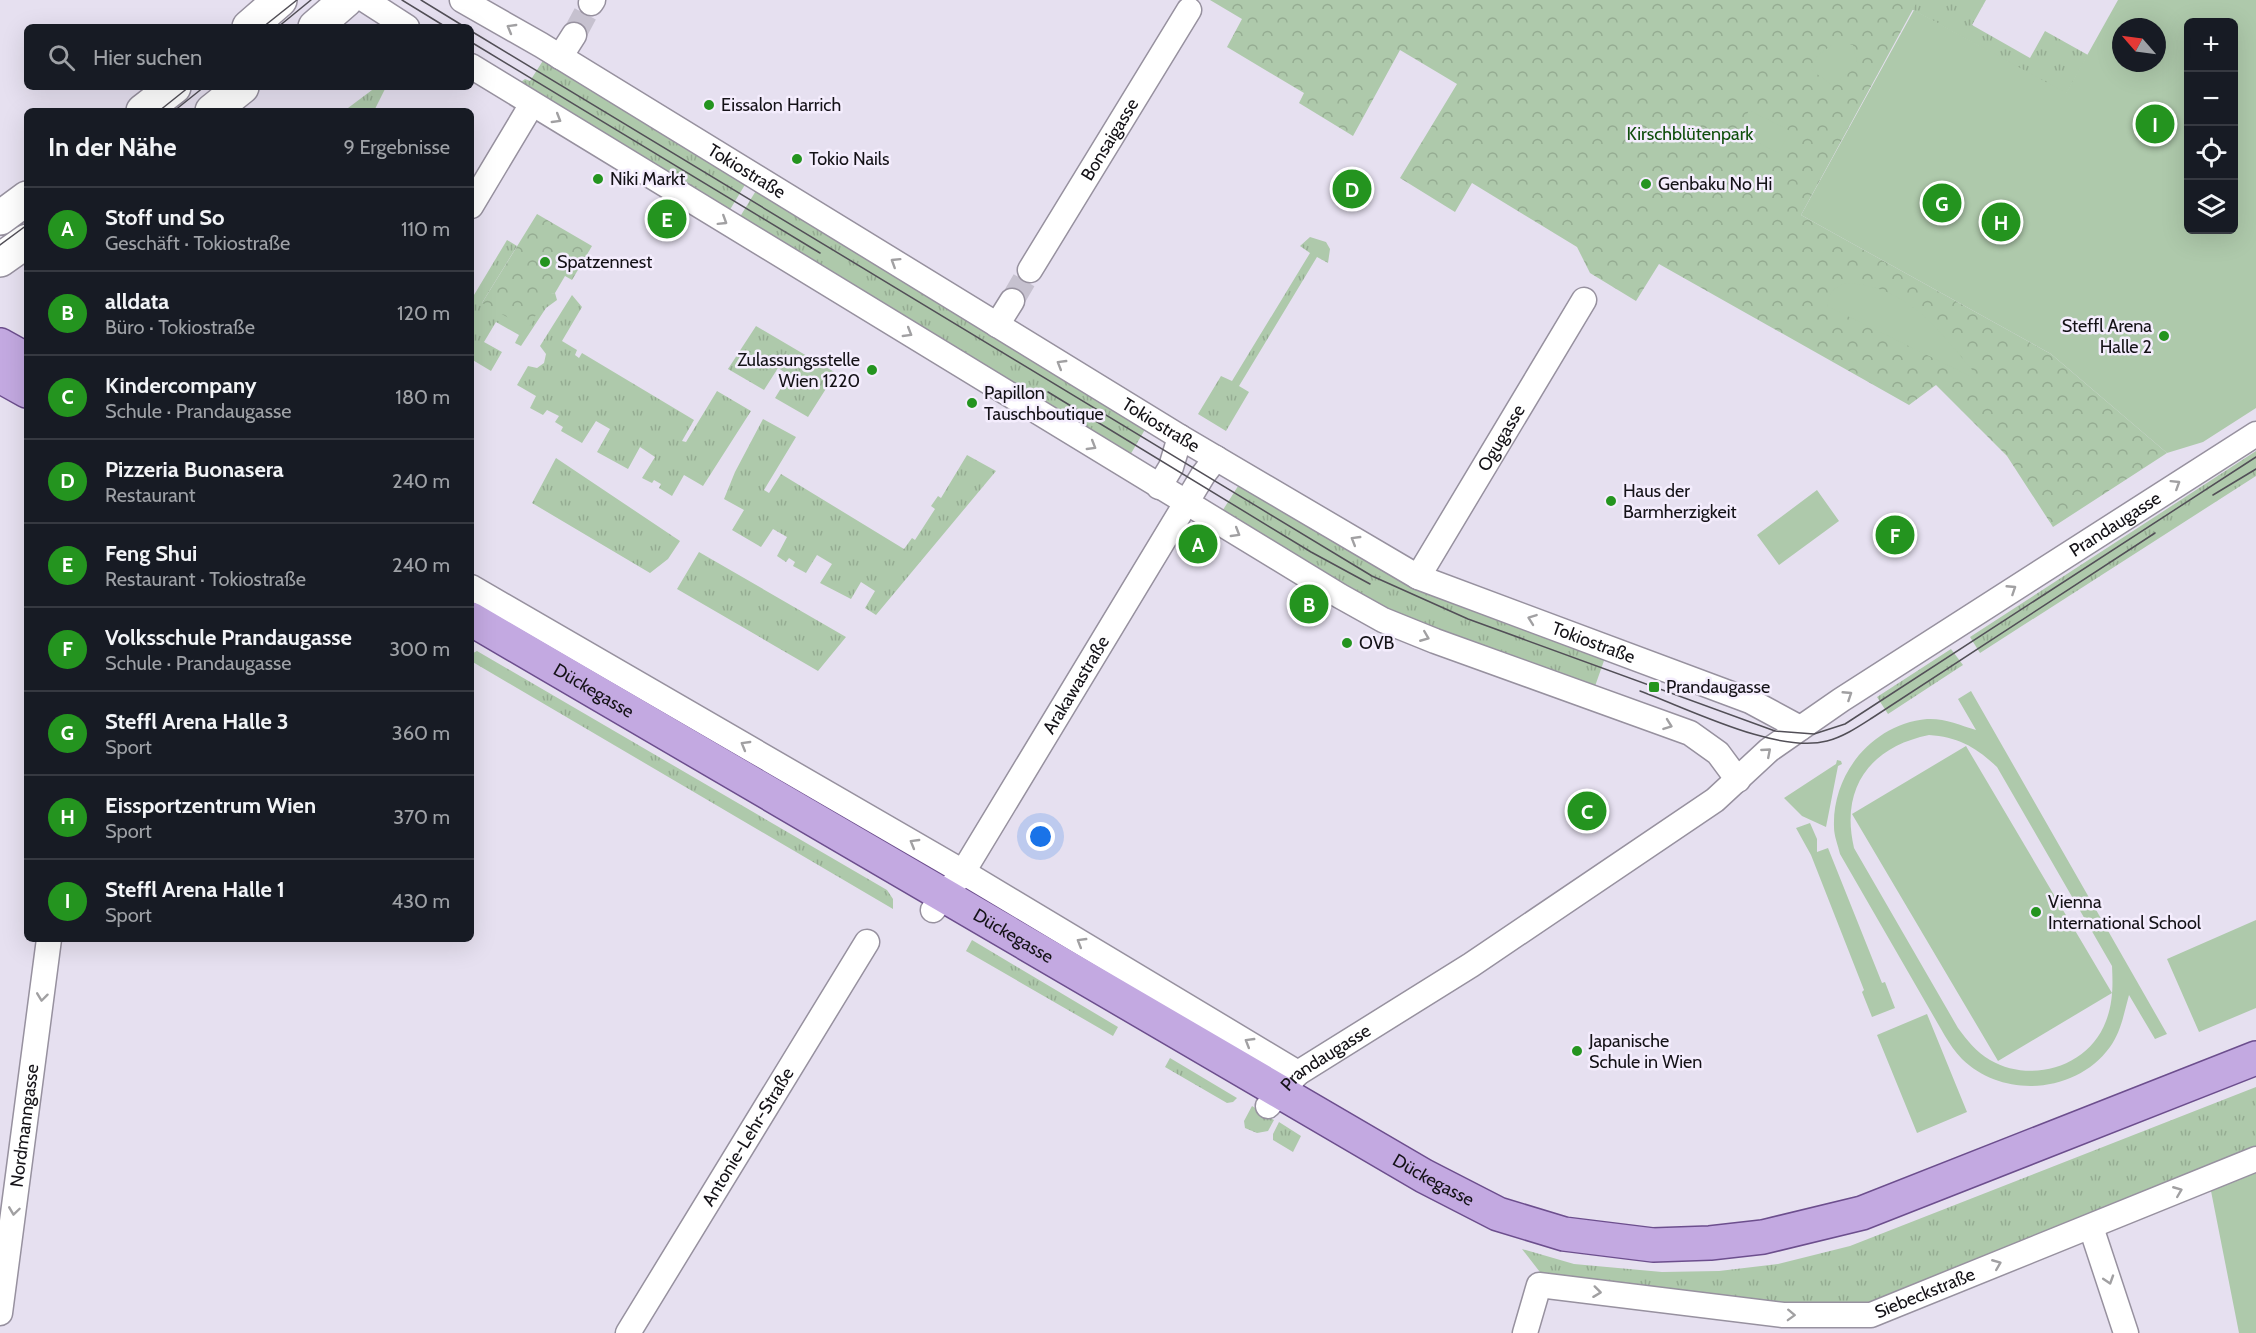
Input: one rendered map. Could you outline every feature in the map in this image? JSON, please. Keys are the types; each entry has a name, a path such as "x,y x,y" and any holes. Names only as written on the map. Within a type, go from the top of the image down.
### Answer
{"main road":[{"path":"252,24 280,0"},
{"path":"318,24 346,0"},
{"path":"148,108 170,90"},
{"path":"216,108 238,90"},
{"path":"0,218 24,200"},
{"path":"0,260 24,243"},
{"path":"0,345 24,358"},
{"path":"0,376 24,389"},
{"name":"Dückegasse","path":"474,621 1282,1090 1415,1195 1493,1228 1562,1239"},
{"name":"Dückegasse","path":"474,644 946,893"},
{"path":"1562,1239 1653,1245 1710,1243 1763,1237 1862,1213 2256,1058"},
{"path":"1562,1239 1653,1256 1713,1256 1763,1250 1868,1225 2256,1070"}],"street":[{"path":"365,0 402,24"},
{"name":"Tokiostraße","path":"462,0 560,57 1180,437 1418,577 1750,701 1800,728"},
{"name":"Bonsaigasse","path":"1030,270 1189,10"},
{"path":"560,57 574,35"},
{"path":"474,68 1159,487 1383,620 1699,737 1718,753 1738,780"},
{"path":"474,201 532,104"},
{"name":"Ogugasse","path":"1418,577 1584,300"},
{"path":"997,325 1012,301"},
{"name":"Prandaugasse","path":"1282,1090 1706,806 1738,780 1769,750 1800,728 2099,533 2256,434"},
{"path":"1159,487 1171,466 1180,437"},
{"name":"Arakawastraße","path":"946,893 1216,458"},
{"name":"Dückegasse","path":"474,589 946,893"},
{"name":"Nordmanngasse","path":"0,1313 49,942"},
{"name":"Antonie-Lehr-Straße","path":"628,1333 867,942"},
{"name":"Siebeckstraße","path":"1525,1333 1539,1285 1876,1324 2091,1227 2256,1159"},
{"path":"2091,1227 2126,1333"}],"green space":[{"name":"Kirschblütenpark","path":"1210,0 1918,0 1801,215 2051,354 2167,453 2053,527 2007,456 1936,385 1909,405 1659,264 1636,301 1590,273 1577,247 1472,183 1455,212 1400,178 1457,84 1400,50 1353,136 1299,103 1304,93 1227,47 1242,19"},
{"path":"1895,0 1986,0 1972,25 2030,58 2045,31 2088,55 2066,94"},
{"path":"2118,0 2256,0 2256,408 2203,442 2167,453 2051,354 1801,215 1914,10 2066,93"},
{"path":"1832,45 1853,45 1858,66 1832,85 1810,69 1818,55"},
{"path":"544,59 746,183 728,213 517,85 525,79 530,81"},
{"path":"372,90 384,90 376,108 348,108"},
{"path":"1749,110 1790,131 1779,153 1738,133"},
{"path":"757,189 1147,426 1129,457 738,220"},
{"name":"Spatzennest","path":"537,214 592,246 572,280 565,276 555,293 547,295 528,329 482,303"},
{"path":"1310,237 1326,242 1330,249 1328,263 1317,257 1239,386 1249,392 1226,431 1198,414 1221,376 1232,381 1310,253 1300,246"},
{"path":"507,240 517,246 482,303 555,293 557,300 546,308 521,346 515,343 519,335 496,322 484,342 502,352 491,371 474,361 474,295"},
{"path":"1847,283 1869,286 1888,293 1921,313 1976,374 1974,378 1827,306 1833,291"},
{"path":"572,295 582,307 562,341 577,350 575,355 579,358 582,353 694,420 682,441 686,442 717,391 751,411 703,486 684,475 672,496 659,488 661,484 642,478 655,457 640,447 628,469 597,452 610,429 596,421 582,443 561,431 563,427 555,422 559,416 547,410 543,415 530,408 536,396 517,385 528,366 537,368 544,363 546,354 540,346"},
{"path":"756,326 836,373 808,417 775,398 789,375 778,368 764,390 728,369"},
{"path":"763,419 796,437 764,490 769,493 781,474 904,549 912,538 915,540 935,509 931,506 938,496 941,498 967,455 996,471 876,615 865,608 875,591 861,582 851,599 820,583 832,564 817,555 806,573 793,566 795,562 789,558 786,562 777,556 787,537 773,529 761,547 732,530 744,510 724,499 735,472"},
{"path":"2256,451 2256,476 1980,653 1970,637"},
{"path":"556,458 680,541 668,559 650,573 532,503"},
{"path":"1240,483 1606,655 1594,689 1387,612 1221,513"},
{"path":"1817,490 1839,521 1779,565 1757,535"},
{"path":"699,552 846,637 818,671 677,589"},
{"path":"1951,649 1963,665 1888,714 1877,697"},
{"path":"477,651 887,890 893,899 893,909 474,663 474,652"},
{"path":"1971,691 2167,1034 2155,1039 2129,995 2120,1029 2110,1047 2096,1063 2059,1082 2039,1086 1998,1081 1979,1072 1959,1056 1945,1036 1840,854 1836,840 1835,807 1840,788 1848,770 1860,755 1873,741 1889,730 1907,723 1927,719 1940,720 1976,730 1958,699","holes":["1929,735 1949,738 1966,744 1997,767 2112,966 2110,1008 2098,1037 2073,1060 2057,1067 2040,1070 2006,1067 1985,1057 1972,1045 1958,1028 1854,848 1851,826 1852,807 1856,789 1864,774 1890,749"]},
{"path":"1966,746 2112,993 1998,1061 1852,814"},
{"path":"1837,760 1842,764 1838,766 1826,827 1802,816 1784,798 1836,764"},
{"path":"1810,823 1817,839 1817,852 1828,848 1882,983 1885,982 1895,1008 1872,1017 1862,992 1864,990 1811,855 1796,828"},
{"path":"2256,920 2256,1008 2199,1032 2167,959"},
{"path":"972,940 1118,1027 1113,1036 966,951"},
{"path":"1927,1014 1967,1112 1917,1133 1877,1035"},
{"path":"1170,1058 1237,1098 1227,1103 1165,1067"},
{"path":"2256,1087 2256,1149 2088,1218 1867,1303 1832,1307 1786,1308 1543,1276 1522,1249 1574,1264 1662,1272 1719,1271 1778,1264 1850,1246"},
{"path":"1252,1106 1274,1120 1268,1131 1257,1133 1245,1128 1244,1121"},
{"path":"1279,1122 1301,1136 1293,1152 1273,1140 1273,1134"},
{"path":"2256,1173 2256,1333 2239,1333 2211,1191"}],"tunnel":[{"path":"574,35 591,3"},
{"path":"1012,301 1030,270"}],"tram line":[{"path":"267,24 297,0"},
{"path":"282,24 311,0"},
{"path":"402,0 441,24"},
{"path":"421,0 460,24"},
{"path":"474,33 1372,576 1468,619 1775,731 1814,734 1845,724 2256,457"},
{"path":"474,44 820,253"},
{"path":"163,108 185,90"},
{"path":"178,108 200,90"},
{"path":"0,245 24,227"},
{"path":"1048,392 1311,552 1370,584"},
{"path":"2213,495 2256,469"},
{"path":"1640,691 1759,736 1807,743 1827,741 1867,721 2155,533"}],"place":[{"name":"Eissalon Harrich","path":"709,105"},
{"name":"Steffl Arena Halle 1","path":"2155,124"},
{"name":"Tokio Nails","path":"797,159"},
{"name":"Niki Markt","path":"598,179"},
{"name":"Genbaku No Hi","path":"1646,184"},
{"name":"Pizzeria Buonasera","path":"1352,189"},
{"name":"Steffl Arena Halle 3","path":"1942,203"},
{"name":"Feng Shui","path":"667,219"},
{"name":"Eissportzentrum Wien","path":"2001,222"},
{"name":"Spatzennest","path":"545,262"},
{"name":"Steffl Arena Halle 2","path":"2164,336"},
{"name":"Zulassungsstelle Wien 1220","path":"872,370"},
{"name":"Papillon Tauschboutique","path":"972,403"},
{"name":"Haus der Barmherzigkeit","path":"1611,501"},
{"name":"Volksschule Prandaugasse","path":"1895,535"},
{"name":"Stoff und So","path":"1198,544"},
{"name":"alldata","path":"1309,604"},
{"name":"OVB","path":"1347,643"},
{"name":"Prandaugasse","path":"1654,687"},
{"name":"Kindercompany","path":"1587,811"},
{"name":"Vienna International School","path":"2036,912"},
{"name":"Japanische Schule in Wien","path":"1577,1051"}]}
